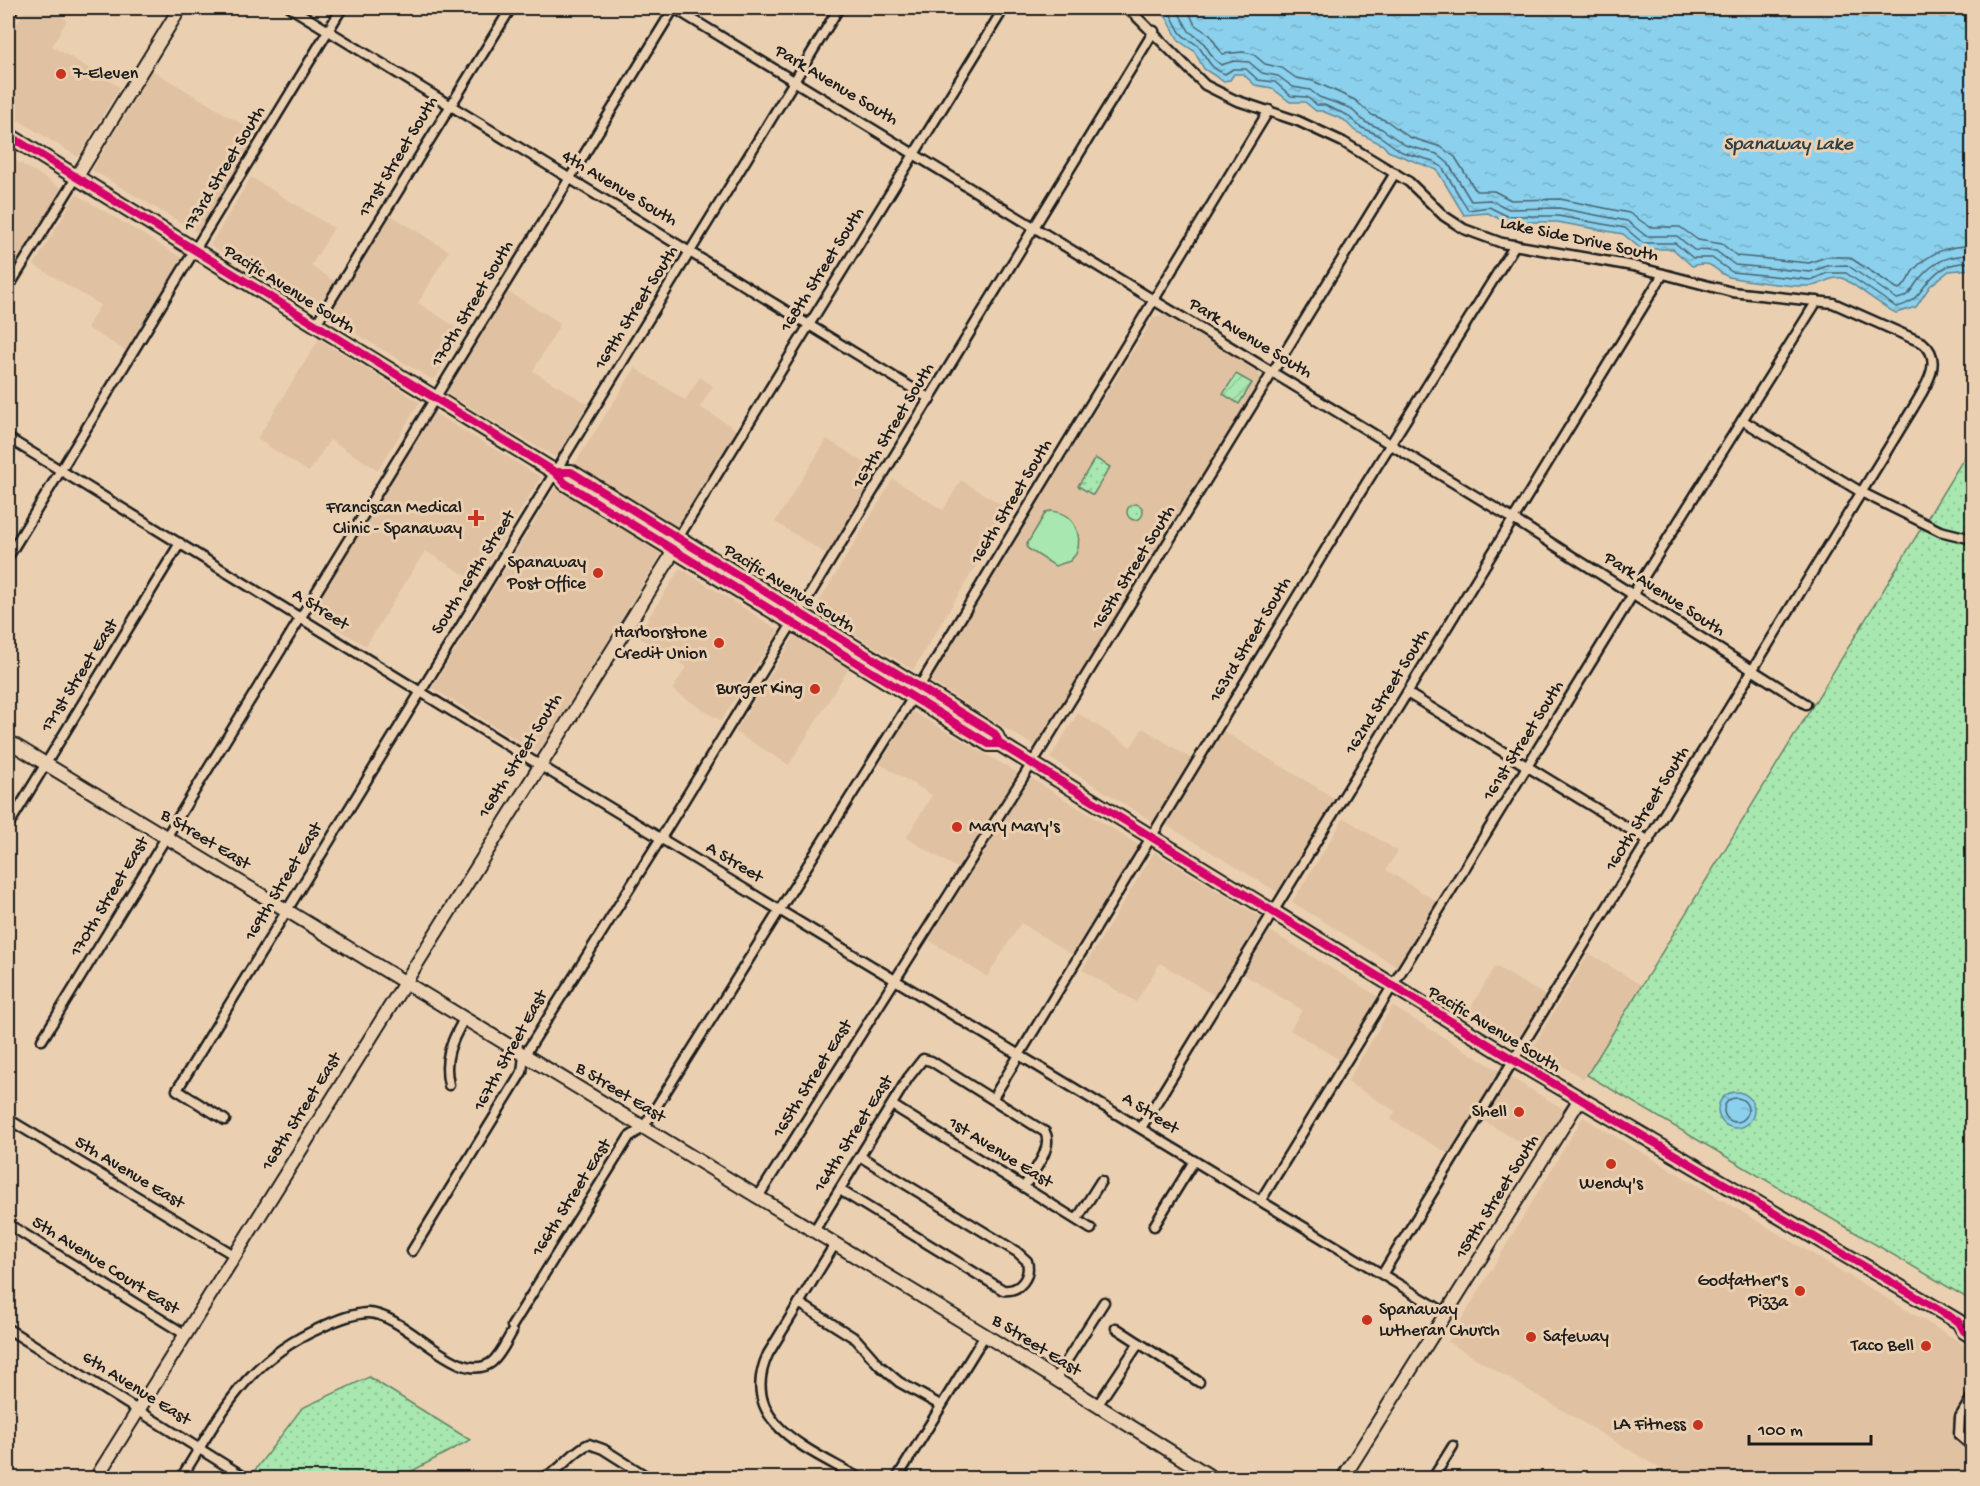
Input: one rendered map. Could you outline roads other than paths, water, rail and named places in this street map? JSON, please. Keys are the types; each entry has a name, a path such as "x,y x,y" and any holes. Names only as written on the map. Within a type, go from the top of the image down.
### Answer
{"main road":[{"name":"Pacific Avenue South","path":"8,135 555,472 571,472 675,544 916,692 989,744 1000,744 1514,1060 1966,1321 1964,1331 1972,1336"}],"street":[{"path":"8,17 14,8"},
{"path":"8,288 180,8"},
{"name":"4th Avenue South","path":"291,8 930,399"},
{"name":"173rd Street South","path":"8,557 342,8"},
{"name":"171st Street South","path":"316,324 449,105 511,8"},
{"name":"Park Avenue South","path":"674,8 1513,519 1806,704"},
{"name":"170th Street South","path":"300,617 436,398 568,177 674,8"},
{"name":"169th Street South","path":"555,472 691,252 836,8"},
{"name":"168th Street South","path":"539,765 668,561 675,544 1004,8"},
{"name":"Lake Side Drive South","path":"1128,8 1154,31 1205,85 1234,100 1269,110 1343,142 1395,173 1452,221 1479,234 1515,245 1663,274 1732,292 1817,301 1840,306 1914,339 1929,348 1933,359"},
{"name":"167th Street South","path":"661,838 1154,31"},
{"name":"166th Street South","path":"781,909 916,692 1269,110"},
{"name":"165th Street South","path":"896,979 1274,373 1395,173"},
{"name":"163rd Street South","path":"993,1098 1515,245"},
{"name":"162nd Street South","path":"1141,1128 1663,274"},
{"name":"161st Street South","path":"1262,1200 1633,594 1817,301"},
{"name":"160th Street South","path":"1383,1274 1926,386 1933,359"},
{"path":"1742,420 1861,492 1937,530 1972,539"},
{"name":"A Street","path":"8,438 539,765 781,909 1446,1313"},
{"name":"South 169th Street","path":"420,691 555,472"},
{"name":"171st Street East","path":"8,826 180,543"},
{"name":"170th Street East","path":"42,1040 300,617"},
{"name":"169th Street East","path":"225,1120 177,1090 420,691"},
{"path":"1407,693 1526,768 1649,841"},
{"name":"B Street East","path":"8,741 985,1335 1097,1406 1196,1474 1213,1479"},
{"name":"168th Street East","path":"96,1479 539,765"},
{"name":"167th Street East","path":"412,1251 522,1072 524,1056 661,838"},
{"name":"166th Street East","path":"200,1449 239,1387 259,1365 285,1347 331,1323 360,1314 382,1316 464,1366 483,1367 497,1357 629,1137 643,1128 781,909"},
{"name":"165th Street East","path":"758,1197 896,979"},
{"path":"449,1086 446,1068 449,1046 464,1019"},
{"name":"164th Street East","path":"814,1231 919,1061 926,1059 993,1098"},
{"path":"993,1098 1037,1126 1048,1138 1046,1149 1024,1187"},
{"name":"159th Street South","path":"1343,1479 1580,1099"},
{"name":"1st Avenue East","path":"892,1106 1091,1229"},
{"name":"5th Avenue East","path":"8,1119 234,1256"},
{"path":"840,1190 1003,1290 1016,1289 1025,1279 1027,1261 1017,1252 861,1157"},
{"path":"1154,1226 1194,1161"},
{"path":"1077,1220 1101,1181"},
{"name":"5th Avenue Court East","path":"8,1224 186,1335"},
{"path":"835,1244 763,1365 760,1394 768,1416 791,1438 859,1479"},
{"path":"1055,1379 1104,1302"},
{"path":"799,1303 856,1340 879,1365 899,1382 940,1405"},
{"path":"1116,1328 1199,1382"},
{"name":"6th Avenue East","path":"8,1329 140,1410 246,1479"},
{"path":"897,1479 940,1405 985,1335"},
{"path":"1097,1406 1139,1343"},
{"path":"1972,1397 1960,1417 1959,1432 1962,1438 1972,1446"},
{"path":"540,1479 555,1473 587,1445 603,1449 649,1479"},
{"path":"1433,1479 1453,1446"},
{"path":"181,1479 200,1449"}],"water":[{"name":"Spanaway Lake","path":"1156,8 1972,8 1972,269 1949,271 1930,286 1916,307 1896,313 1842,278 1802,286 1733,278 1722,274 1711,265 1692,266 1673,249 1641,249 1623,234 1557,222 1505,222 1488,213 1464,215 1437,170 1388,151 1383,145 1355,131 1344,120 1322,111 1316,111 1305,102 1290,102 1272,88 1255,85 1243,74 1234,74 1230,80 1223,81 1204,69 1194,51 1179,41 1167,18"},
{"path":"1736,1092 1749,1097 1754,1110 1749,1123 1736,1128 1723,1123 1718,1110 1723,1097"}],"place":[{"name":"7-Eleven","path":"61,74"},
{"name":"Franciscan Medical Clinic - Spanaway","path":"476,518"},
{"name":"Spanaway Post Office","path":"598,573"},
{"name":"Harborstone Credit Union","path":"719,643"},
{"name":"Burger King","path":"815,689"},
{"name":"Mary Mary's","path":"957,827"},
{"name":"Shell","path":"1519,1112"},
{"name":"Wendy's","path":"1611,1164"},
{"name":"Godfather's Pizza","path":"1800,1291"},
{"name":"Spanaway Lutheran Church","path":"1367,1320"},
{"name":"Safeway","path":"1531,1337"},
{"name":"Taco Bell","path":"1926,1346"},
{"name":"LA Fitness","path":"1698,1425"}]}
